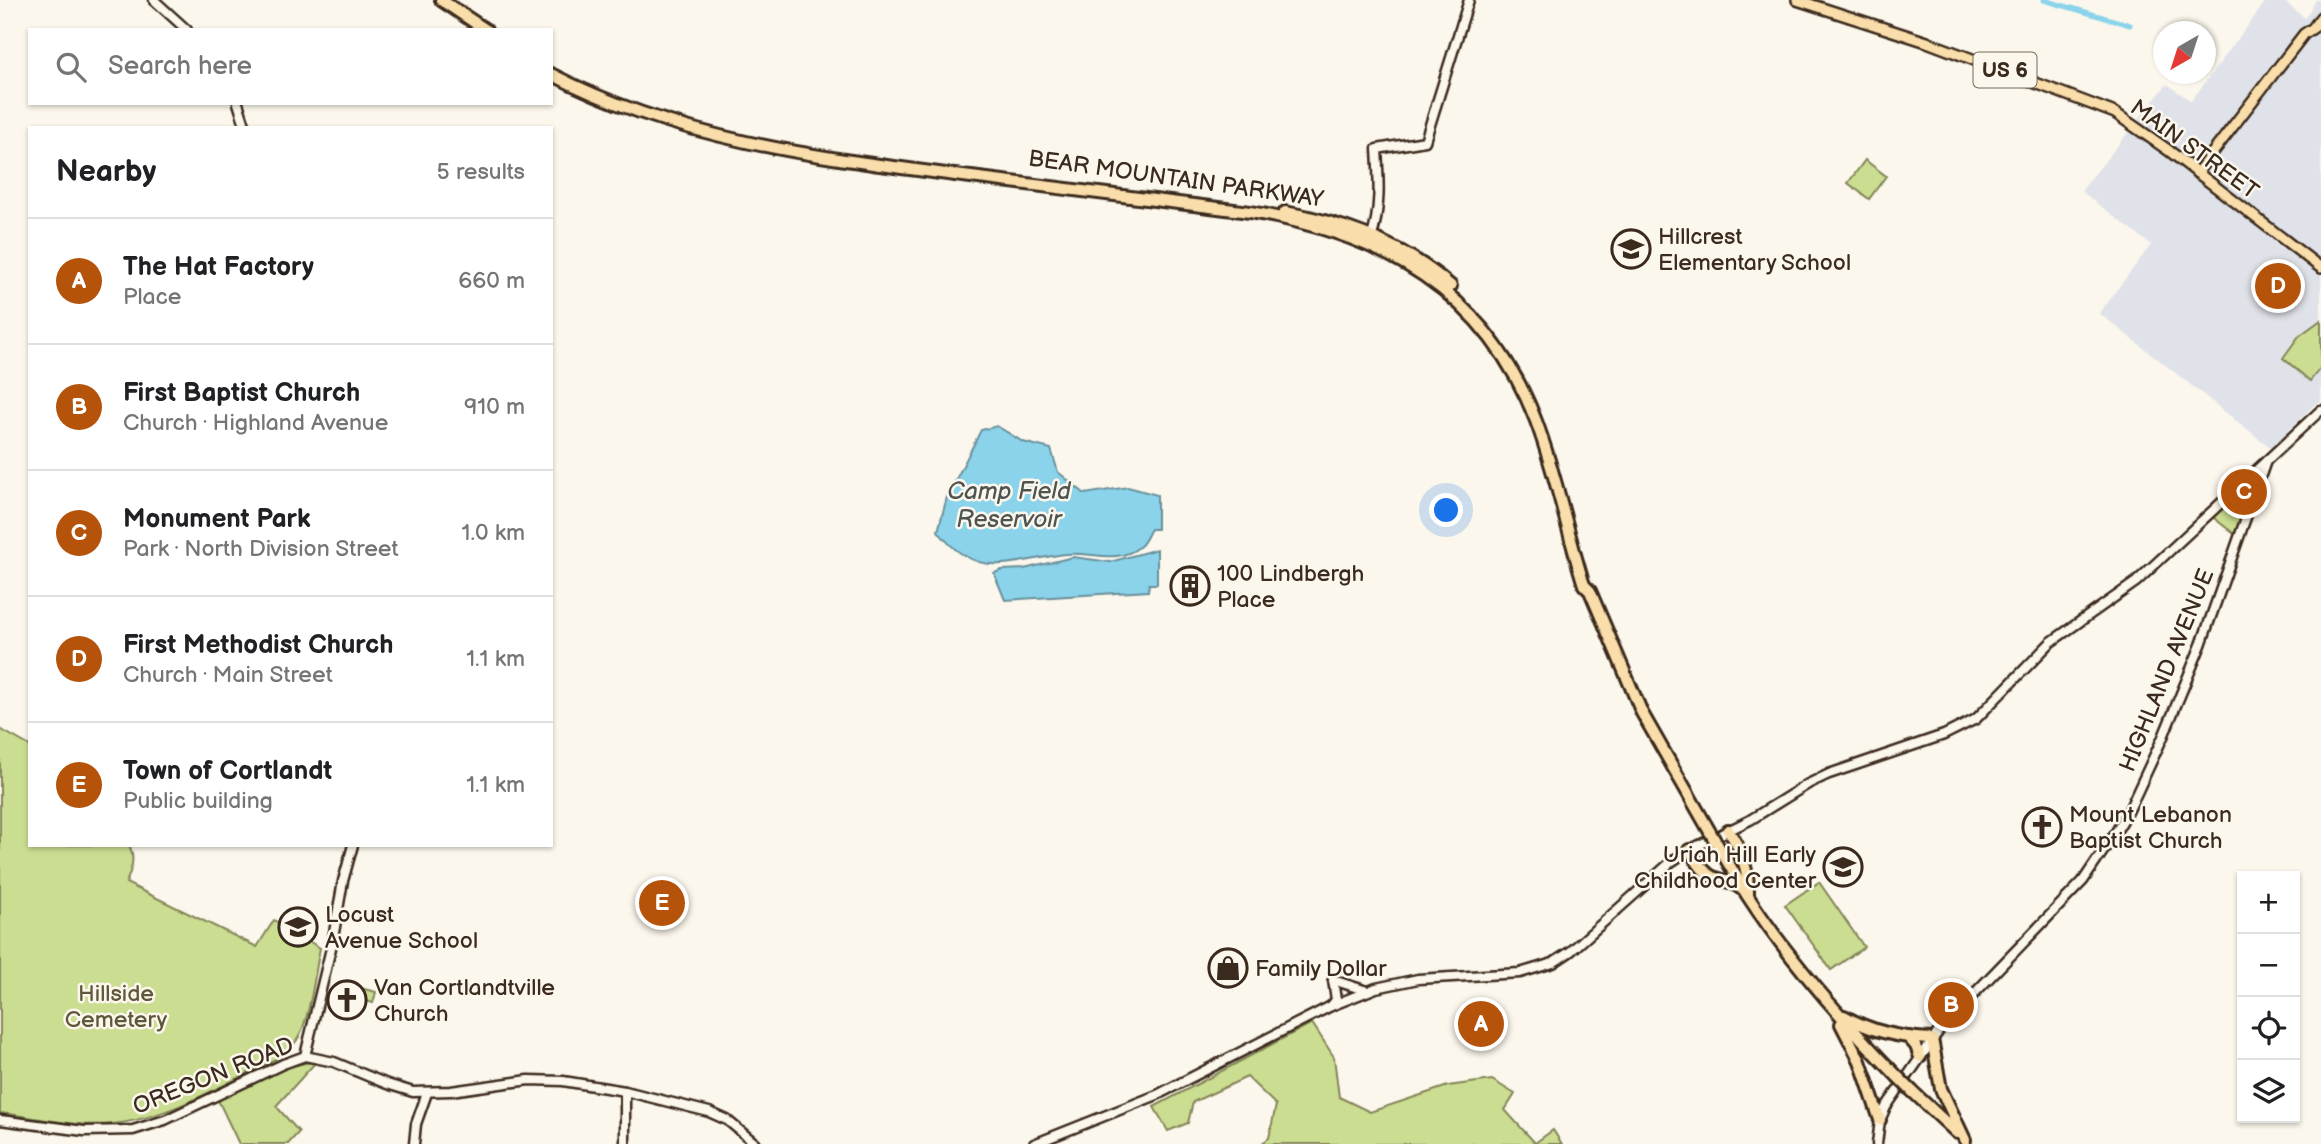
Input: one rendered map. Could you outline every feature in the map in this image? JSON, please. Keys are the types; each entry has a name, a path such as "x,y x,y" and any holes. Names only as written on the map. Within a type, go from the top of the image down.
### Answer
{"highway":[{"path":"429,0 470,28"},
{"path":"441,0 483,28"},
{"name":"BEAR MOUNTAIN PARKWAY","path":"553,68 642,108 769,142 890,161 1280,211 1326,220 1370,241 1445,290 1476,320 1503,356 1522,389 1536,421 1584,585 1590,592 1642,713 1748,895 1839,1015 1912,1091 1967,1142"},
{"name":"BEAR MOUNTAIN PARKWAY","path":"553,75 590,94 643,115 734,141 845,161 1250,212 1370,241"},
{"path":"1728,830 1745,861 1749,881 1748,895"},
{"path":"1689,850 1704,870 1734,883 1748,895"},
{"path":"1720,879 1728,872 1725,857"},
{"path":"1734,872 1745,861"},
{"path":"1880,1121 1865,1073 1840,1023 1839,1015 1879,1030 1932,1039 1941,1089 1967,1142"},
{"path":"1865,1043 1868,1035 1879,1030"},
{"path":"1908,1037 1916,1046 1920,1057"},
{"path":"1927,1105 1938,1100 1941,1089"}],"main road":[{"name":"MAIN STREET","path":"1797,0 1927,42 2115,113 2321,268"},
{"path":"2197,173 2304,34 2313,28 2321,17"}],"street":[{"path":"154,0 185,28"},
{"path":"1370,241 1380,197 1377,149 1425,141 1469,0"},
{"path":"239,105 245,126"},
{"path":"1034,1144 1157,1095 1331,1006 1367,991 1418,979 1520,973 1553,963 1571,951 1671,862 1689,850 1829,774 1944,735 1976,719 2050,642 2136,582 2321,411"},
{"name":"HIGHLAND AVENUE","path":"1877,1144 1880,1121 1932,1039 1952,1015 2083,881 2114,835 2163,737 2201,645 2266,461"},
{"path":"305,1056 352,847"},
{"path":"1331,1006 1336,1000 1333,980 1367,991"},
{"name":"OREGON ROAD","path":"0,1120 84,1131 133,1130 165,1120 305,1056 334,1062 402,1089 427,1093 529,1080 563,1081 625,1091 709,1112 727,1120 756,1144"},
{"path":"625,1091 625,1144"},
{"path":"414,1144 416,1124 427,1093"}],"shaded area":[{"path":"2267,0 2282,0 2305,18 2316,0 2321,0 2321,401 2271,448 2099,313 2151,245 2081,191 2167,84 2191,101 2204,84 2216,84 2216,68"}],"green space":[{"path":"1865,160 1886,176 1869,199 1848,183"},
{"path":"2321,320 2321,367 2310,381 2283,358 2299,336"},
{"path":"2257,476 2237,531 2233,533 2214,518 2214,514"},
{"name":"Hillside Cemetery","path":"0,729 28,745 28,847 130,847 132,860 126,883 257,947 274,920 320,948 312,996 302,1031 290,1048 276,1059 196,1099 133,1121 84,1125 0,1113"},
{"path":"1819,882 1864,947 1831,970 1785,905"},
{"path":"344,984 376,992 373,1003 342,994"},
{"path":"1312,1023 1334,1057 1339,1097 1370,1112 1448,1086 1492,1080 1515,1094 1505,1110 1535,1143 1553,1130 1562,1144 1261,1144 1269,1138 1276,1105 1247,1077 1193,1102 1188,1123 1168,1131 1154,1107"},
{"path":"315,1063 276,1106 299,1132 288,1144 239,1144 218,1100 283,1068"}],"water":[{"name":"Camp Field Reservoir","path":"997,426 1023,442 1051,449 1058,472 1085,494 1128,487 1157,495 1157,529 1151,529 1139,547 1122,555 1066,554 997,564 982,563 967,557 938,531 947,497 981,430"},
{"name":"Camp Field Reservoir","path":"1157,549 1157,584 1149,584 1148,591 1005,600 994,573 1073,557 1110,562"}],"waterway":[{"path":"2044,0 2130,25"}],"place":[{"name":"Hillcrest Elementary School","path":"1631,249"},
{"name":"First Methodist Church","path":"2278,286"},
{"name":"Monument Park","path":"2244,492"},
{"name":"100 Lindbergh Place","path":"1190,586"},
{"name":"Mount Lebanon Baptist Church","path":"2042,827"},
{"name":"Uriah Hill Early Childhood Center","path":"1843,867"},
{"name":"Town of Cortlandt","path":"662,903"},
{"name":"Locust Avenue School","path":"298,927"},
{"name":"Family Dollar","path":"1228,968"},
{"name":"Van Cortlandtville Church","path":"347,1000"},
{"name":"First Baptist Church","path":"1951,1005"},
{"name":"The Hat Factory","path":"1481,1024"}]}
